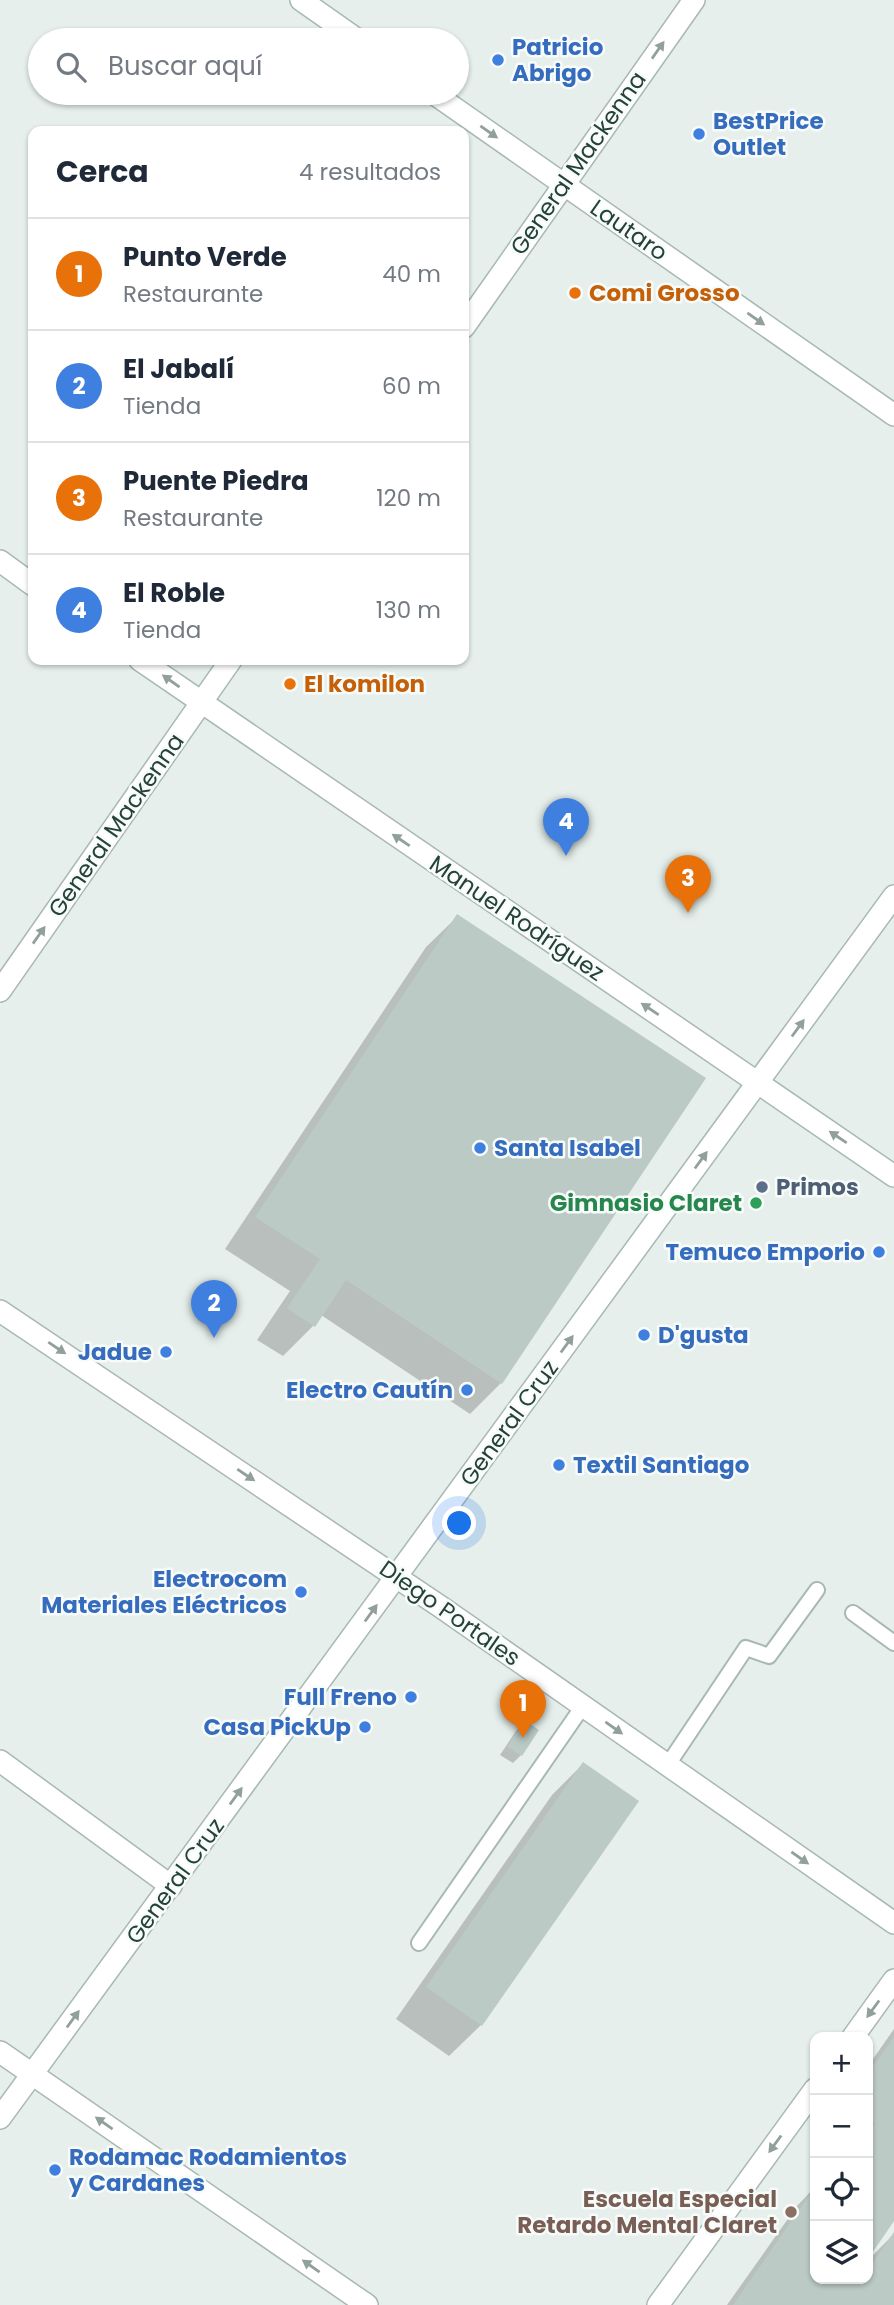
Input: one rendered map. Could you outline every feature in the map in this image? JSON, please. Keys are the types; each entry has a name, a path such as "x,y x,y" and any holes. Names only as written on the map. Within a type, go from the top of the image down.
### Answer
{"street":[{"path":"301,0 341,28"},
{"name":"General Mackenna","path":"469,320 694,0"},
{"name":"Lautaro","path":"450,105 894,415"},
{"path":"0,561 28,581"},
{"name":"Manuel Rodríguez","path":"147,665 894,1176"},
{"name":"General Mackenna","path":"0,991 228,665"},
{"name":"General Cruz","path":"0,2119 894,896"},
{"name":"Diego Portales","path":"0,1311 397,1577 894,1923"},
{"path":"0,1760 171,1886"},
{"path":"857,2032 894,1980"},
{"path":"0,2052 368,2305"},
{"path":"658,2305 811,2095"}],"lane":[{"path":"667,1766 746,1648 769,1656 817,1590"},
{"path":"853,1613 894,1643"},
{"path":"419,1942 583,1706"}],"building":[{"name":"Santa Isabel","path":"457,914 706,1078 502,1384 346,1280 315,1327 287,1308 320,1259 255,1217"},
{"path":"524,1720 539,1730 522,1756 507,1747"},
{"path":"583,1762 639,1801 482,2026 426,1987"},
{"path":"894,2037 894,2221 873,2252 875,2123 873,2066"},
{"path":"810,2194 810,2284 873,2284 873,2263 894,2232 894,2305 733,2305"}],"place":[{"name":"Patricio Abrigo","path":"498,60"},
{"name":"BestPrice Outlet","path":"699,134"},
{"name":"Comi Grosso","path":"575,293"},
{"name":"El komilon","path":"290,684"},
{"name":"El Roble","path":"566,856"},
{"name":"Puente Piedra","path":"688,913"},
{"name":"Santa Isabel","path":"480,1148"},
{"name":"Primos","path":"762,1187"},
{"name":"Gimnasio Claret","path":"756,1203"},
{"name":"Temuco Emporio","path":"879,1252"},
{"name":"D'gusta","path":"644,1335"},
{"name":"El Jabalí","path":"214,1338"},
{"name":"Jadue","path":"166,1352"},
{"name":"Electro Cautín","path":"467,1390"},
{"name":"Textil Santiago","path":"559,1465"},
{"name":"Electrocom Materiales Eléctricos","path":"301,1592"},
{"name":"Full Freno","path":"411,1697"},
{"name":"Casa PickUp","path":"365,1727"},
{"name":"Punto Verde","path":"523,1738"},
{"name":"Rodamac Rodamientos y Cardanes","path":"55,2170"},
{"name":"Escuela Especial Retardo Mental Claret","path":"791,2212"}]}
